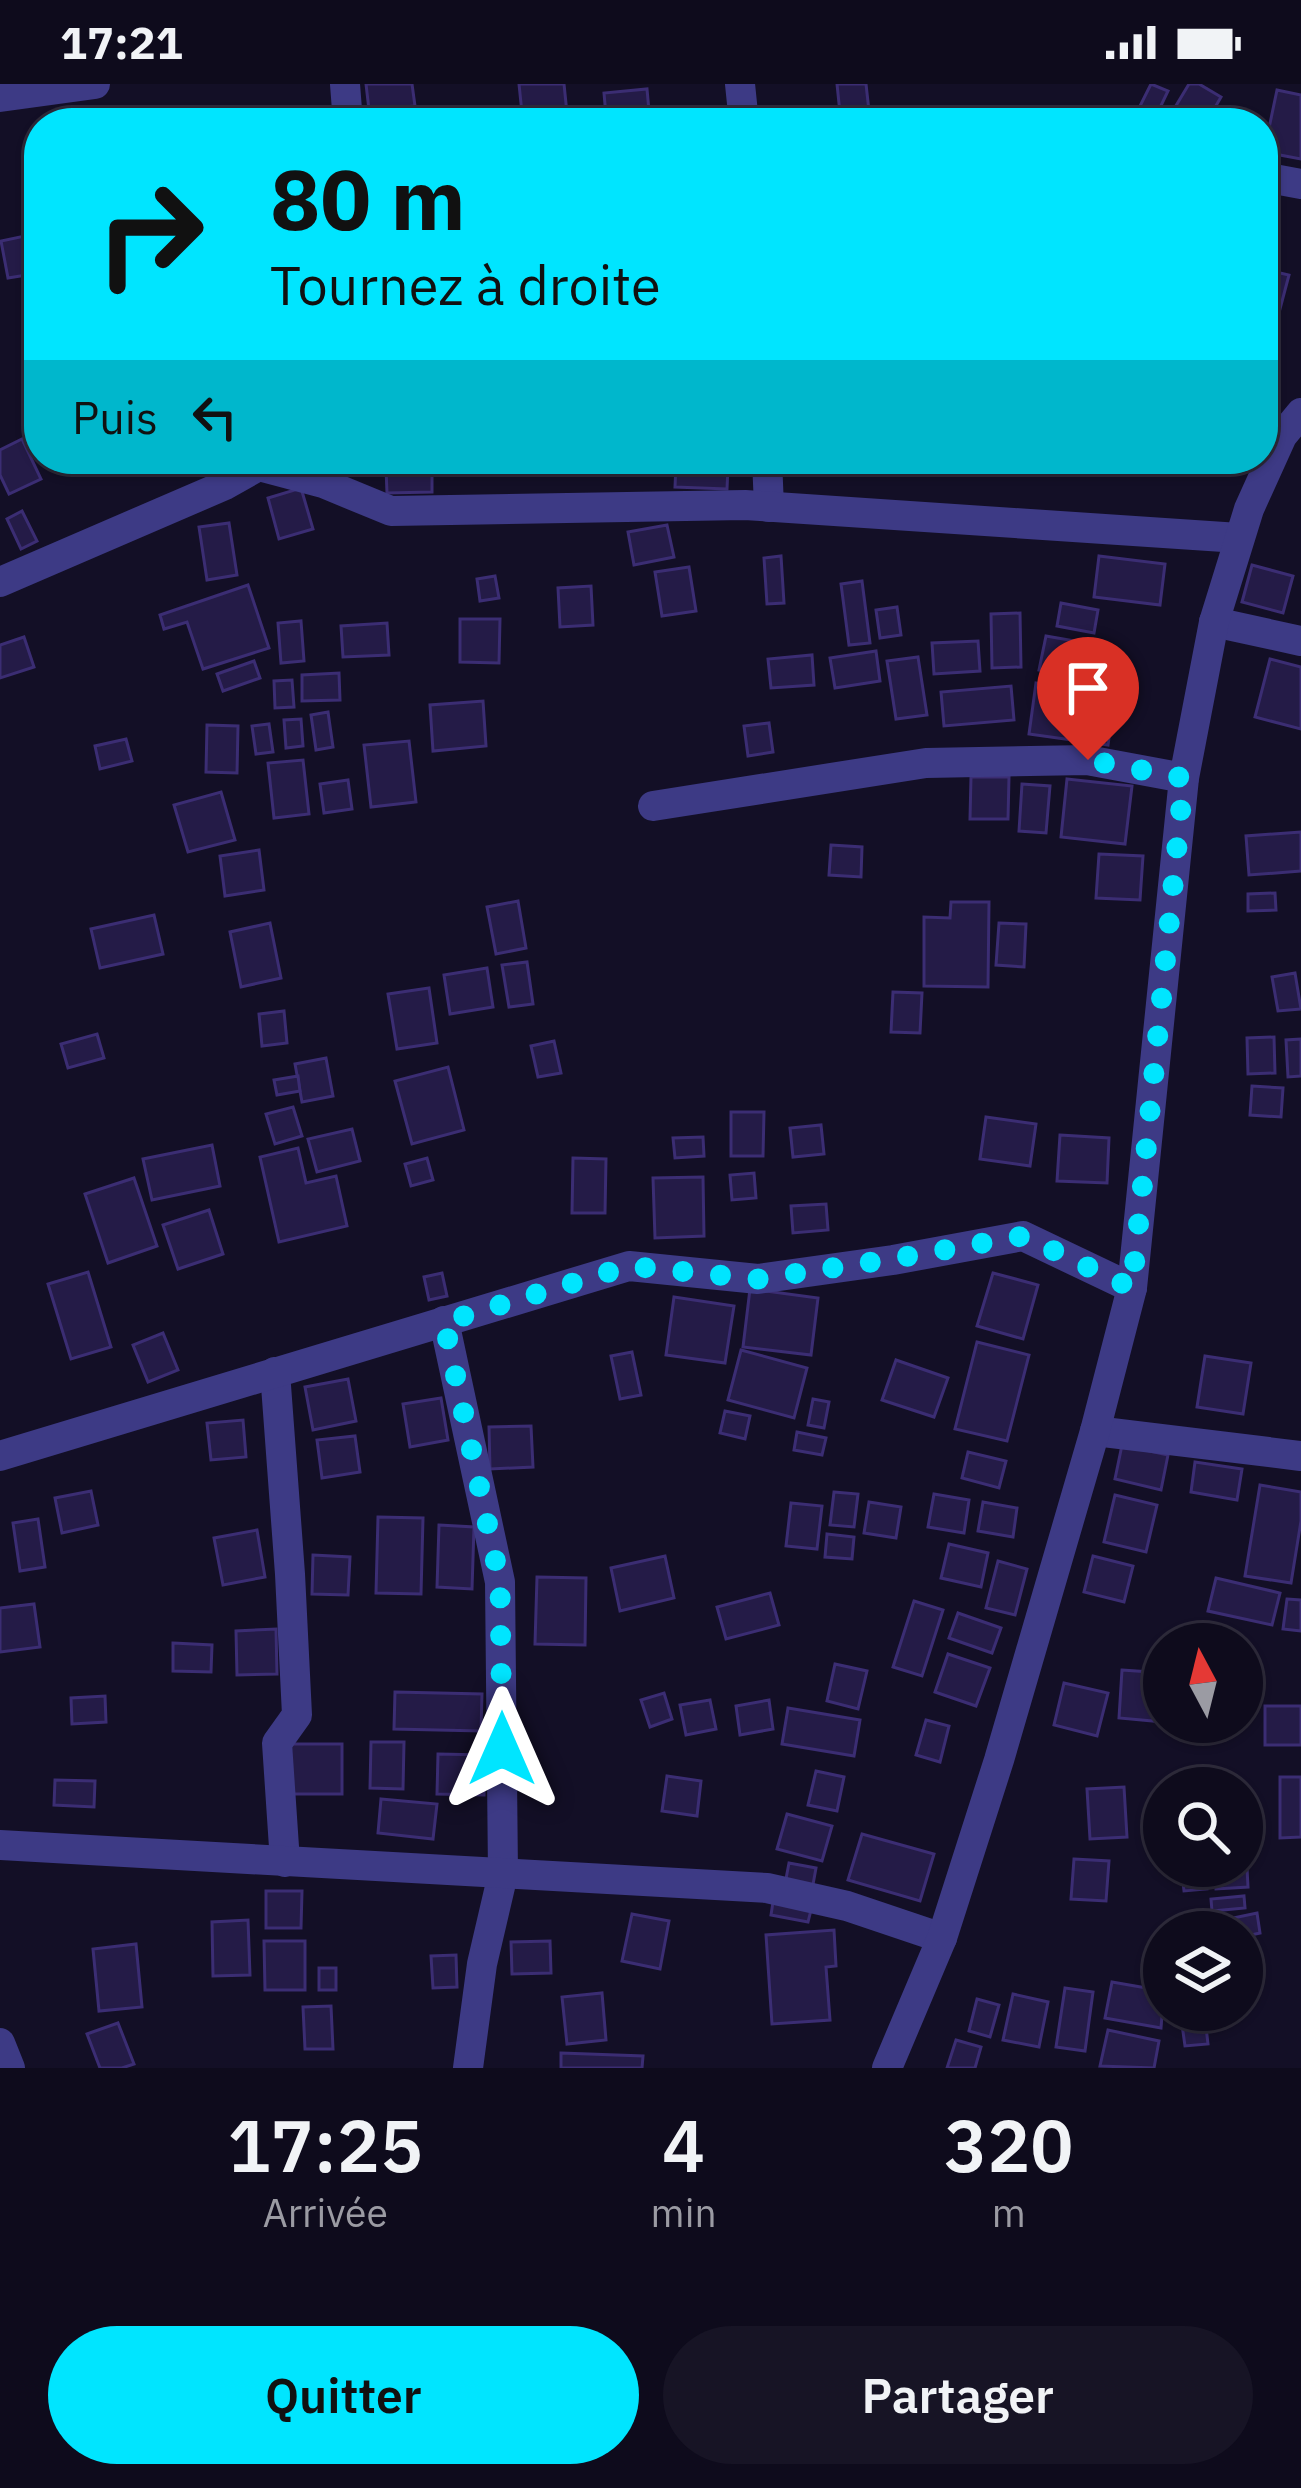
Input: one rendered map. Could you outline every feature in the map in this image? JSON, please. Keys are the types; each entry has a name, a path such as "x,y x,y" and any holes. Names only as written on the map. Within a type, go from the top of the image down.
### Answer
{"street":[{"path":"0,97 90,84"},
{"path":"1278,445 1301,413"},
{"path":"0,582 244,474"},
{"path":"298,474 391,511 746,505 1239,538"},
{"path":"768,474 770,507"},
{"path":"887,2068 942,1938 999,1760 1132,1288 1184,778 1214,622 1239,538 1265,474"},
{"path":"1214,622 1301,641"},
{"path":"653,806 926,764 1088,760 1184,778"},
{"path":"0,1456 629,1266 758,1279 1023,1236 1132,1288"},
{"path":"444,1322 500,1582 502,1874 482,1964 467,2068"},
{"path":"274,1372 297,1715 277,1743 285,1862"},
{"path":"1094,1431 1301,1456"},
{"path":"0,1845 767,1888 847,1906 942,1938"},
{"path":"0,2043 10,2068"}],"building":[{"path":"366,84 412,84 415,106 369,108"},
{"path":"519,84 564,84 566,108 521,108"},
{"path":"837,84 866,84 869,108 839,108"},
{"path":"1151,84 1168,91 1160,108 1140,106"},
{"path":"1189,84 1199,84 1221,97 1215,108 1175,108"},
{"path":"647,89 649,108 605,108 604,93"},
{"path":"1277,90 1301,95 1301,159 1278,155 1278,108 1273,108"},
{"path":"24,236 24,275 8,278 1,241"},
{"path":"1278,272 1289,275 1278,309"},
{"path":"22,439 24,474 39,474 41,479 9,494 0,475 0,450"},
{"path":"386,474 432,474 432,492 387,493"},
{"path":"676,474 728,474 727,489 675,487"},
{"path":"301,488 313,529 279,539 268,498"},
{"path":"22,511 37,541 21,549 7,519"},
{"path":"229,523 237,575 207,580 199,527"},
{"path":"667,525 674,557 634,565 628,532"},
{"path":"781,556 784,603 767,604 764,558"},
{"path":"1099,556 1165,564 1160,605 1094,597"},
{"path":"1252,565 1293,576 1283,613 1242,602"},
{"path":"689,567 696,611 662,616 655,572"},
{"path":"495,576 499,598 480,601 477,579"},
{"path":"862,581 870,643 849,645 841,584"},
{"path":"248,585 269,648 203,669 187,622 164,629 160,615"},
{"path":"591,586 593,625 560,627 558,588"},
{"path":"1061,603 1098,610 1094,633 1057,626"},
{"path":"897,607 901,635 880,638 876,610"},
{"path":"1020,613 1021,667 992,668 991,614"},
{"path":"460,619 500,619 499,663 460,662"},
{"path":"301,621 304,661 281,663 278,623"},
{"path":"387,623 389,655 343,657 341,626"},
{"path":"1046,636 1109,647 1102,682 1039,670"},
{"path":"24,637 34,667 0,678 0,645"},
{"path":"978,641 980,671 934,674 932,643"},
{"path":"876,651 880,681 835,688 830,658"},
{"path":"812,655 814,685 771,688 768,659"},
{"path":"918,657 927,715 896,719 887,661"},
{"path":"1270,659 1301,667 1301,729 1255,717"},
{"path":"254,661 260,678 223,691 217,674"},
{"path":"339,673 340,700 302,701 302,675"},
{"path":"292,680 294,707 275,708 274,681"},
{"path":"1036,683 1115,694 1108,745 1029,734"},
{"path":"1011,686 1014,720 944,726 941,692"},
{"path":"483,701 486,746 433,751 430,705"},
{"path":"328,712 333,747 316,750 311,715"},
{"path":"301,719 303,746 286,748 284,720"},
{"path":"769,723 773,752 748,756 744,726"},
{"path":"269,724 273,752 256,754 252,726"},
{"path":"207,725 238,726 237,773 206,772"},
{"path":"126,739 132,761 100,769 95,746"},
{"path":"409,741 416,802 371,807 364,745"},
{"path":"303,760 309,814 274,818 268,763"},
{"path":"971,777 1009,777 1008,819 970,819"},
{"path":"1067,779 1132,786 1125,844 1061,837"},
{"path":"348,780 352,809 324,813 320,784"},
{"path":"1022,784 1050,786 1046,833 1019,831"},
{"path":"221,792 235,840 188,852 174,805"},
{"path":"1301,832 1301,871 1249,875 1246,836"},
{"path":"831,845 862,847 861,877 829,875"},
{"path":"259,850 264,890 225,896 220,856"},
{"path":"1099,854 1143,856 1140,900 1096,898"},
{"path":"1275,893 1276,910 1248,911 1248,894"},
{"path":"518,901 526,948 496,954 487,907"},
{"path":"951,902 989,902 988,987 924,986 924,917 950,918"},
{"path":"154,915 163,954 100,968 91,929"},
{"path":"270,923 281,978 241,987 230,932"},
{"path":"999,923 1026,924 1024,967 996,965"},
{"path":"527,962 533,1004 509,1007 502,965"},
{"path":"487,968 493,1007 450,1014 444,975"},
{"path":"1295,973 1301,1009 1278,1011 1272,977"},
{"path":"429,988 437,1043 397,1049 388,994"},
{"path":"893,992 922,993 920,1033 891,1032"},
{"path":"284,1011 287,1043 262,1046 259,1014"},
{"path":"97,1034 104,1058 68,1068 61,1044"},
{"path":"1274,1037 1275,1073 1248,1074 1247,1038"},
{"path":"1301,1039 1301,1076 1288,1077 1286,1040"},
{"path":"554,1041 561,1073 538,1077 531,1046"},
{"path":"326,1058 333,1096 302,1102 295,1064"},
{"path":"448,1067 464,1130 412,1144 395,1081"},
{"path":"298,1076 300,1091 277,1095 274,1080"},
{"path":"1252,1086 1283,1088 1281,1117 1250,1115"},
{"path":"293,1107 302,1136 275,1144 266,1114"},
{"path":"731,1112 764,1112 763,1156 731,1156"},
{"path":"986,1117 1036,1124 1030,1166 980,1159"},
{"path":"821,1125 824,1154 793,1157 790,1128"},
{"path":"352,1129 360,1161 317,1172 308,1139"},
{"path":"1060,1135 1109,1138 1107,1183 1057,1181"},
{"path":"703,1137 704,1156 675,1158 673,1138"},
{"path":"212,1145 220,1186 152,1200 143,1159"},
{"path":"298,1148 306,1183 336,1176 347,1226 279,1242 260,1157"},
{"path":"427,1158 433,1180 411,1186 405,1164"},
{"path":"573,1158 606,1159 605,1213 572,1213"},
{"path":"754,1173 756,1198 732,1200 730,1175"},
{"path":"703,1177 704,1236 655,1238 653,1178"},
{"path":"134,1178 157,1246 108,1263 85,1194"},
{"path":"826,1204 828,1230 793,1233 791,1206"},
{"path":"209,1210 223,1254 178,1269 163,1225"},
{"path":"88,1272 111,1347 71,1359 48,1284"},
{"path":"442,1273 447,1296 429,1300 424,1277"},
{"path":"993,1273 1038,1285 1023,1339 977,1326"},
{"path":"750,1289 818,1298 811,1355 743,1347"},
{"path":"674,1297 734,1306 725,1363 666,1355"},
{"path":"163,1333 178,1370 148,1382 133,1345"},
{"path":"977,1342 1029,1355 1007,1441 955,1429"},
{"path":"741,1350 807,1368 794,1418 728,1400"},
{"path":"632,1352 641,1395 620,1399 611,1356"},
{"path":"1205,1356 1251,1363 1243,1414 1197,1407"},
{"path":"896,1360 948,1378 934,1417 882,1400"},
{"path":"348,1379 356,1421 313,1430 305,1387"},
{"path":"441,1398 448,1440 410,1447 403,1404"},
{"path":"813,1399 829,1402 824,1428 808,1425"},
{"path":"725,1411 750,1416 745,1439 720,1433"},
{"path":"243,1420 246,1457 211,1460 207,1423"},
{"path":"531,1426 533,1467 490,1469 489,1427"},
{"path":"797,1432 826,1438 822,1455 794,1450"},
{"path":"355,1436 360,1472 322,1478 317,1440"},
{"path":"1122,1445 1168,1455 1161,1490 1115,1479"},
{"path":"968,1452 1006,1461 999,1488 962,1478"},
{"path":"1195,1462 1242,1469 1237,1500 1191,1492"},
{"path":"1260,1485 1301,1492 1291,1583 1245,1576"},
{"path":"91,1491 98,1525 62,1533 55,1498"},
{"path":"834,1492 858,1494 854,1527 830,1525"},
{"path":"934,1494 969,1500 964,1533 928,1527"},
{"path":"1115,1495 1157,1505 1146,1552 1104,1542"},
{"path":"869,1502 901,1507 896,1538 864,1533"},
{"path":"983,1502 1017,1508 1013,1537 978,1531"},
{"path":"791,1503 822,1506 817,1549 786,1546"},
{"path":"378,1517 423,1518 421,1594 376,1593"},
{"path":"38,1519 45,1567 20,1571 13,1523"},
{"path":"439,1525 474,1527 472,1589 437,1587"},
{"path":"257,1530 265,1577 223,1585 214,1538"},
{"path":"827,1534 854,1537 852,1559 825,1557"},
{"path":"949,1544 988,1553 981,1587 941,1578"},
{"path":"313,1555 350,1557 348,1595 312,1594"},
{"path":"665,1556 674,1598 620,1611 611,1568"},
{"path":"1093,1556 1133,1566 1124,1602 1084,1592"},
{"path":"998,1561 1027,1569 1015,1615 986,1608"},
{"path":"537,1577 586,1578 585,1645 535,1644"},
{"path":"1216,1578 1280,1593 1272,1625 1208,1611"},
{"path":"770,1593 779,1625 726,1639 717,1607"},
{"path":"1287,1599 1301,1600 1301,1631 1283,1629"},
{"path":"914,1601 943,1610 922,1676 893,1667"},
{"path":"34,1604 40,1647 0,1652 0,1608"},
{"path":"958,1613 1001,1628 992,1653 949,1638"},
{"path":"276,1629 277,1674 237,1675 236,1631"},
{"path":"173,1643 212,1645 211,1672 173,1671"},
{"path":"948,1654 990,1668 976,1706 935,1692"},
{"path":"835,1664 867,1671 858,1709 827,1701"},
{"path":"1122,1670 1143,1672 1143,1720 1119,1718"},
{"path":"1064,1683 1108,1693 1097,1736 1054,1725"},
{"path":"395,1692 482,1694 481,1731 394,1729"},
{"path":"664,1693 672,1719 650,1727 641,1700"},
{"path":"105,1696 106,1722 72,1724 71,1698"},
{"path":"710,1700 716,1729 686,1735 680,1705"},
{"path":"769,1700 773,1729 740,1735 736,1706"},
{"path":"1265,1706 1301,1706 1301,1745 1265,1745"},
{"path":"788,1708 860,1720 854,1756 782,1744"},
{"path":"926,1720 949,1726 940,1762 916,1755"},
{"path":"371,1742 404,1742 403,1789 370,1788"},
{"path":"290,1744 342,1744 342,1794 290,1794"},
{"path":"438,1754 485,1755 484,1795 437,1794"},
{"path":"816,1771 844,1777 837,1811 808,1805"},
{"path":"667,1776 701,1781 697,1816 662,1811"},
{"path":"1280,1777 1301,1777 1301,1837 1280,1838"},
{"path":"55,1780 95,1781 94,1807 54,1805"},
{"path":"1124,1787 1127,1837 1090,1839 1087,1789"},
{"path":"381,1799 437,1804 433,1839 378,1833"},
{"path":"787,1814 832,1826 822,1861 777,1849"},
{"path":"862,1834 934,1854 920,1901 848,1880"},
{"path":"1074,1859 1109,1861 1106,1901 1071,1899"},
{"path":"789,1863 816,1868 812,1890 785,1884"},
{"path":"266,1891 302,1891 301,1928 266,1928"},
{"path":"1244,1896 1245,1908 1212,1911 1211,1899"},
{"path":"773,1902 811,1910 808,1922 771,1915"},
{"path":"632,1914 669,1921 660,1969 622,1961"},
{"path":"248,1920 250,1975 213,1976 212,1922"},
{"path":"834,1930 836,1966 826,1967 830,2020 772,2024 766,1935"},
{"path":"264,1941 305,1941 305,1990 265,1990"},
{"path":"550,1941 551,1973 512,1974 511,1942"},
{"path":"136,1944 142,2007 99,2011 93,1949"},
{"path":"456,1955 457,1987 433,1988 431,1956"},
{"path":"319,1968 336,1968 336,1990 319,1990"},
{"path":"1112,1982 1143,1987 1143,2025 1105,2018"},
{"path":"1065,1988 1093,1992 1085,2051 1056,2047"},
{"path":"602,1993 606,2040 567,2044 562,1997"},
{"path":"1013,1994 1048,2002 1039,2047 1003,2040"},
{"path":"977,1999 999,2005 990,2037 969,2031"},
{"path":"331,2006 333,2049 305,2049 303,2007"},
{"path":"118,2023 134,2064 100,2068 87,2034"},
{"path":"1108,2030 1159,2041 1154,2068 1100,2066"},
{"path":"1183,2031 1206,2031 1208,2044 1185,2046"},
{"path":"956,2040 981,2047 975,2068 947,2068"},
{"path":"561,2053 643,2056 642,2068 561,2068"}],"route":[{"path":"502,1749 500,1582 444,1322 629,1266 758,1279 1023,1236 1132,1288 1184,778 1088,760"}]}
